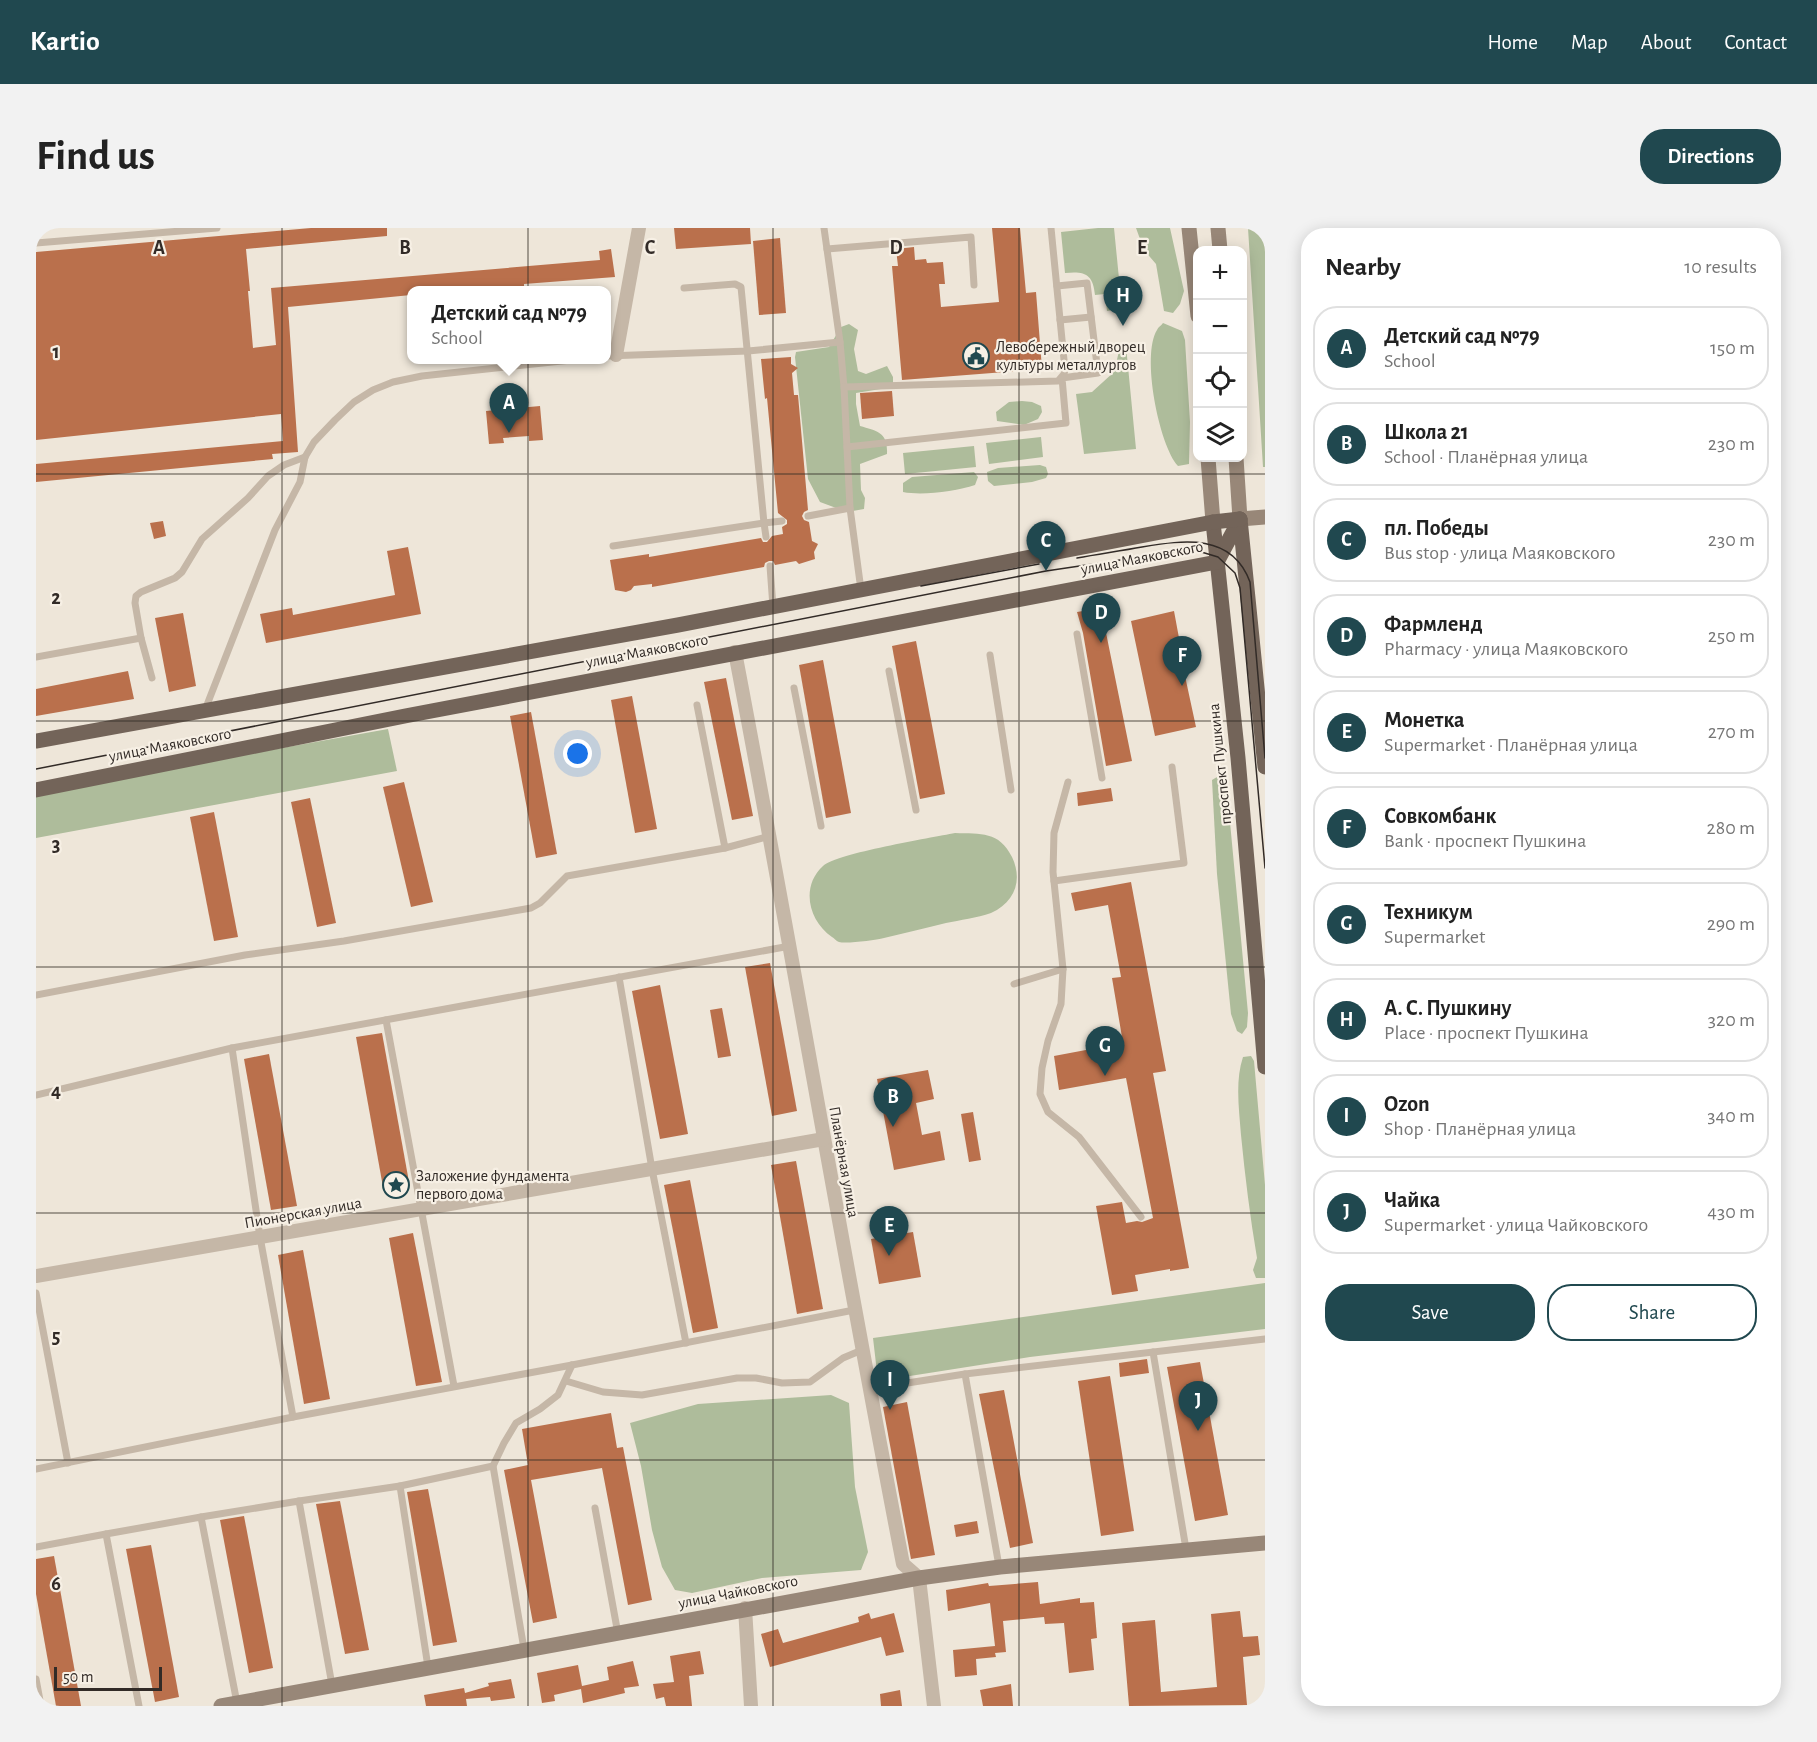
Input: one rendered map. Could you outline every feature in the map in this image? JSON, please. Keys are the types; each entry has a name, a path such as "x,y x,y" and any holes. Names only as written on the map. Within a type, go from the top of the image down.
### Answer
{"main road":[{"path":"1189,228 1196,300"},
{"path":"1218,228 1220,246"},
{"name":"проспект Пушкина","path":"1208,462 1238,758 1265,1067"},
{"path":"1236,462 1240,519 1263,719 1265,767"},
{"name":"улица Маяковского","path":"36,741 773,607 1213,522 1265,517"},
{"name":"улица Маяковского","path":"36,790 735,652 1217,562 1240,519"},
{"name":"улица Чайковского","path":"229,1705 524,1649 618,1634 745,1608 919,1578 999,1567 1265,1543"}],"street":[{"path":"611,355 639,228"},
{"name":"Планёрная улица","path":"735,652 790,946 854,1310 903,1564 919,1578"},
{"name":"Пионерская улица","path":"36,1276 824,1139"},
{"path":"919,1578 934,1706"},
{"path":"745,1608 751,1706"}],"lane":[{"path":"36,243 217,228"},
{"path":"825,228 840,342 850,508 861,590"},
{"path":"847,447 1066,423 1062,378 1065,370 1051,228"},
{"path":"827,249 970,237 975,285"},
{"path":"844,387 1054,382 1062,378 1098,373 1087,283 1057,286"},
{"path":"684,288 735,284 740,285 742,290 766,537"},
{"path":"1060,320 1091,317"},
{"path":"611,355 748,351 840,342"},
{"path":"1063,349 1095,345"},
{"path":"205,711 275,530 300,482 305,457 314,442 354,402 373,390 393,382 422,376 534,364"},
{"path":"152,678 141,638 135,603 138,594 175,578 182,572 202,539 248,498 268,476 284,465 305,457"},
{"path":"808,516 850,508"},
{"path":"613,546 782,521"},
{"path":"770,566 773,607"},
{"path":"1077,634 1102,778"},
{"path":"36,657 141,638"},
{"path":"990,655 1011,790"},
{"path":"889,671 916,810"},
{"path":"794,688 821,826"},
{"path":"697,705 725,848"},
{"path":"1053,881 1184,863 1172,767"},
{"path":"1068,782 1054,833 1053,881 1063,969 1061,1004 1048,1041 1042,1068 1040,1094 1048,1112 1079,1137 1141,1217"},
{"path":"36,995 245,955 344,941 531,908 540,903 567,876 725,848 770,836"},
{"path":"36,1095 232,1048 790,946"},
{"path":"1014,984 1063,969"},
{"path":"619,977 652,1169 686,1342"},
{"path":"386,1020 454,1386"},
{"path":"232,1048 260,1237 293,1417"},
{"path":"36,1293 68,1463"},
{"path":"36,1469 293,1417 854,1310"},
{"path":"869,1389 965,1374 1265,1339"},
{"path":"566,1381 603,1392 642,1395 737,1378 756,1378 782,1383 810,1382 843,1358 862,1350"},
{"path":"1153,1352 1186,1549"},
{"path":"524,1649 493,1466 516,1423 558,1395 572,1365"},
{"path":"965,1374 999,1567"},
{"path":"36,1547 201,1517 400,1486 493,1466"},
{"path":"400,1486 428,1667"},
{"path":"298,1501 332,1685"},
{"path":"595,1508 618,1634"},
{"path":"201,1517 229,1705"},
{"path":"106,1534 139,1706"},
{"path":"36,1679 41,1706"}],"green space":[{"path":"1114,228 1122,309 1107,311 1105,294 1095,295 1092,282 1087,275 1065,273 1061,232"},
{"path":"1136,228 1170,228 1184,291 1180,304 1173,313 1164,311 1156,264 1144,250"},
{"path":"1248,228 1265,228 1265,467 1263,467"},
{"path":"1163,323 1182,331 1185,340 1190,422 1189,464 1178,466 1164,439 1154,400 1151,359 1157,329"},
{"path":"849,324 858,330 854,349 858,371 866,374 887,366 893,377 893,387 856,393 860,426 876,431 883,437 886,441 887,454 860,464 861,490 865,498 864,509 847,512 820,502 808,479 795,357 796,352 829,347 841,327"},
{"path":"1126,346 1136,449 1084,454 1076,394 1092,392 1114,372 1120,347"},
{"path":"1022,401 1041,406 1042,412 1038,419 1024,425 997,421 996,412 1009,402"},
{"path":"1041,437 1043,457 989,464 986,443"},
{"path":"974,446 976,467 905,474 903,453"},
{"path":"1040,465 1046,467 1048,474 1046,478 1032,482 994,486 988,481 987,472 998,468"},
{"path":"974,472 978,477 975,485 930,493 903,492 903,483 912,477"},
{"path":"388,729 397,771 36,838 36,792"},
{"path":"1222,774 1226,780 1248,1013 1247,1027 1242,1034 1237,1031 1231,1014 1217,874 1212,780"},
{"path":"955,833 981,834 995,838 1001,842 1012,857 1017,882 1011,897 999,908 980,916 884,938 854,942 838,942 818,922 810,903 810,893 811,884 823,866 865,851"},
{"path":"1251,1056 1254,1061 1265,1185 1265,1278 1256,1278 1253,1270 1257,1258 1246,1181 1239,1105 1238,1085 1243,1057"},
{"path":"1265,1283 1265,1329 1030,1357 878,1381 873,1338"},
{"path":"831,1395 849,1403 855,1487 868,1552 861,1570 762,1578 692,1593 675,1590 662,1567 652,1530 641,1466 630,1423 698,1404"}],"building":[{"path":"311,228 387,228 387,236 246,249 253,348 276,345 271,288 600,260 599,251 611,249 615,277 524,284 524,286 407,286 407,295 288,307 298,452 272,454 273,459 36,482 36,464 283,441 281,414 36,440 36,252"},
{"path":"674,228 750,228 751,244 676,249"},
{"path":"992,228 1020,228 1026,293 1036,292 1042,369 902,380 892,266 898,266 896,249 914,247 915,260 926,259 927,263 943,262 945,284 939,284 941,307 999,302"},
{"path":"780,238 786,313 759,315 753,241"},
{"path":"791,357 791,364 798,368 792,373 794,395 798,395 808,510 802,516 809,522 812,541 818,544 814,552 815,559 799,564 796,561 775,565 773,561 769,561 764,567 652,587 652,584 634,586 626,592 615,590 610,560 649,554 649,557 761,538 763,542 767,542 772,536 783,534 782,527 787,524 787,520 778,513 761,359"},
{"path":"892,391 894,416 862,419 860,393"},
{"path":"540,406 543,440 529,441 529,436 503,438 504,443 489,444 486,411"},
{"path":"163,521 166,536 154,539 150,523"},
{"path":"408,547 421,614 266,643 260,614 292,608 293,615 395,595 387,551"},
{"path":"1101,608 1132,761 1106,766 1083,633 1077,612"},
{"path":"1174,611 1179,638 1177,639 1196,727 1155,736 1131,621"},
{"path":"183,613 196,686 169,692 155,618"},
{"path":"916,641 945,794 920,799 892,646"},
{"path":"823,660 851,813 826,818 799,665"},
{"path":"128,671 134,699 36,716 36,689"},
{"path":"726,678 753,816 732,820 704,682"},
{"path":"632,696 657,829 635,833 611,700"},
{"path":"531,712 557,854 536,858 510,716"},
{"path":"404,782 433,902 411,907 383,787"},
{"path":"1111,788 1113,801 1078,806 1077,793"},
{"path":"310,798 336,923 317,927 291,802"},
{"path":"214,812 238,937 214,941 190,817"},
{"path":"1131,882 1166,1071 1153,1073 1189,1268 1135,1275 1138,1291 1112,1295 1096,1206 1122,1202 1126,1223 1142,1222 1153,1218 1126,1078 1059,1090 1054,1056 1123,1043 1112,978 1121,977 1108,905 1075,911 1071,893"},
{"path":"770,963 797,1111 772,1116 745,967"},
{"path":"660,985 688,1134 660,1139 632,991"},
{"path":"722,1008 731,1056 718,1058 710,1010"},
{"path":"382,1033 409,1182 383,1187 356,1037"},
{"path":"269,1054 297,1206 271,1210 244,1059"},
{"path":"928,1070 934,1099 916,1103 922,1135 940,1131 945,1160 894,1170 877,1079"},
{"path":"973,1112 981,1160 969,1162 961,1114"},
{"path":"796,1161 823,1309 797,1314 771,1165"},
{"path":"690,1180 718,1328 693,1333 664,1185"},
{"path":"913,1232 921,1277 879,1284 871,1239"},
{"path":"413,1233 442,1382 416,1386 389,1238"},
{"path":"303,1250 330,1399 304,1404 278,1255"},
{"path":"1147,1359 1149,1373 1120,1377 1119,1363"},
{"path":"1200,1362 1228,1515 1195,1521 1167,1367"},
{"path":"1110,1376 1134,1531 1101,1536 1078,1381"},
{"path":"1004,1390 1033,1543 1010,1548 979,1394"},
{"path":"907,1402 935,1555 911,1559 883,1407"},
{"path":"611,1413 617,1448 623,1447 652,1600 628,1605 602,1468 531,1480 557,1618 533,1623 504,1470 528,1465 522,1429"},
{"path":"428,1489 457,1642 433,1646 407,1492"},
{"path":"340,1501 369,1650 345,1654 316,1504"},
{"path":"244,1516 273,1668 249,1673 220,1520"},
{"path":"977,1521 979,1533 956,1537 954,1525"},
{"path":"151,1545 179,1697 155,1702 126,1549"},
{"path":"54,1556 81,1706 56,1706 36,1594 36,1559"},
{"path":"1038,1582 1040,1604 1080,1598 1080,1603 1094,1602 1097,1638 1091,1639 1094,1670 1069,1673 1064,1623 1045,1624 1044,1617 1003,1621 1006,1652 995,1653 996,1657 976,1659 977,1675 955,1677 953,1650 995,1646 990,1603 948,1611 946,1590 988,1583 989,1586"},
{"path":"1240,1611 1243,1637 1258,1636 1260,1655 1243,1657 1247,1705 1129,1706 1122,1623 1155,1620 1161,1692 1217,1687 1211,1614"},
{"path":"869,1613 871,1619 894,1613 904,1652 886,1656 881,1637 770,1667 761,1634 778,1629 783,1643 859,1622 858,1617"},
{"path":"700,1651 704,1674 689,1676 692,1706 666,1706 664,1697 656,1699 653,1684 674,1682 670,1656"},
{"path":"633,1661 639,1686 624,1688 625,1693 583,1703 581,1689 554,1695 555,1701 542,1703 537,1673 578,1665 582,1686 609,1680 607,1667"},
{"path":"511,1679 515,1698 491,1701 490,1697 466,1699 467,1706 426,1706 424,1695 464,1688 465,1693 489,1686 488,1683"},
{"path":"1011,1684 1013,1706 983,1706 980,1690"},
{"path":"900,1690 902,1706 881,1706 880,1694"}],"tram line":[{"path":"1077,558 1158,544 1190,542 1219,548 1231,555 1242,566 1250,582 1265,758"},
{"path":"36,769 1046,571 1174,552 1198,551 1218,557 1235,573 1240,588 1265,868"},
{"path":"921,586 1039,564"}],"place":[{"name":"А. С. Пушкину","path":"1123,326"},
{"name":"Левобережный дворец культуры металлургов","path":"976,356"},
{"name":"Детский сад №79","path":"509,433"},
{"name":"пл. Победы","path":"1046,571"},
{"name":"Фармленд","path":"1101,643"},
{"name":"Совкомбанк","path":"1182,686"},
{"name":"Техникум","path":"1105,1076"},
{"name":"Школа 21","path":"893,1127"},
{"name":"Заложение фундамента первого дома","path":"396,1185"},
{"name":"Монетка","path":"889,1256"},
{"name":"Ozon","path":"890,1410"},
{"name":"Чайка","path":"1198,1431"}]}
